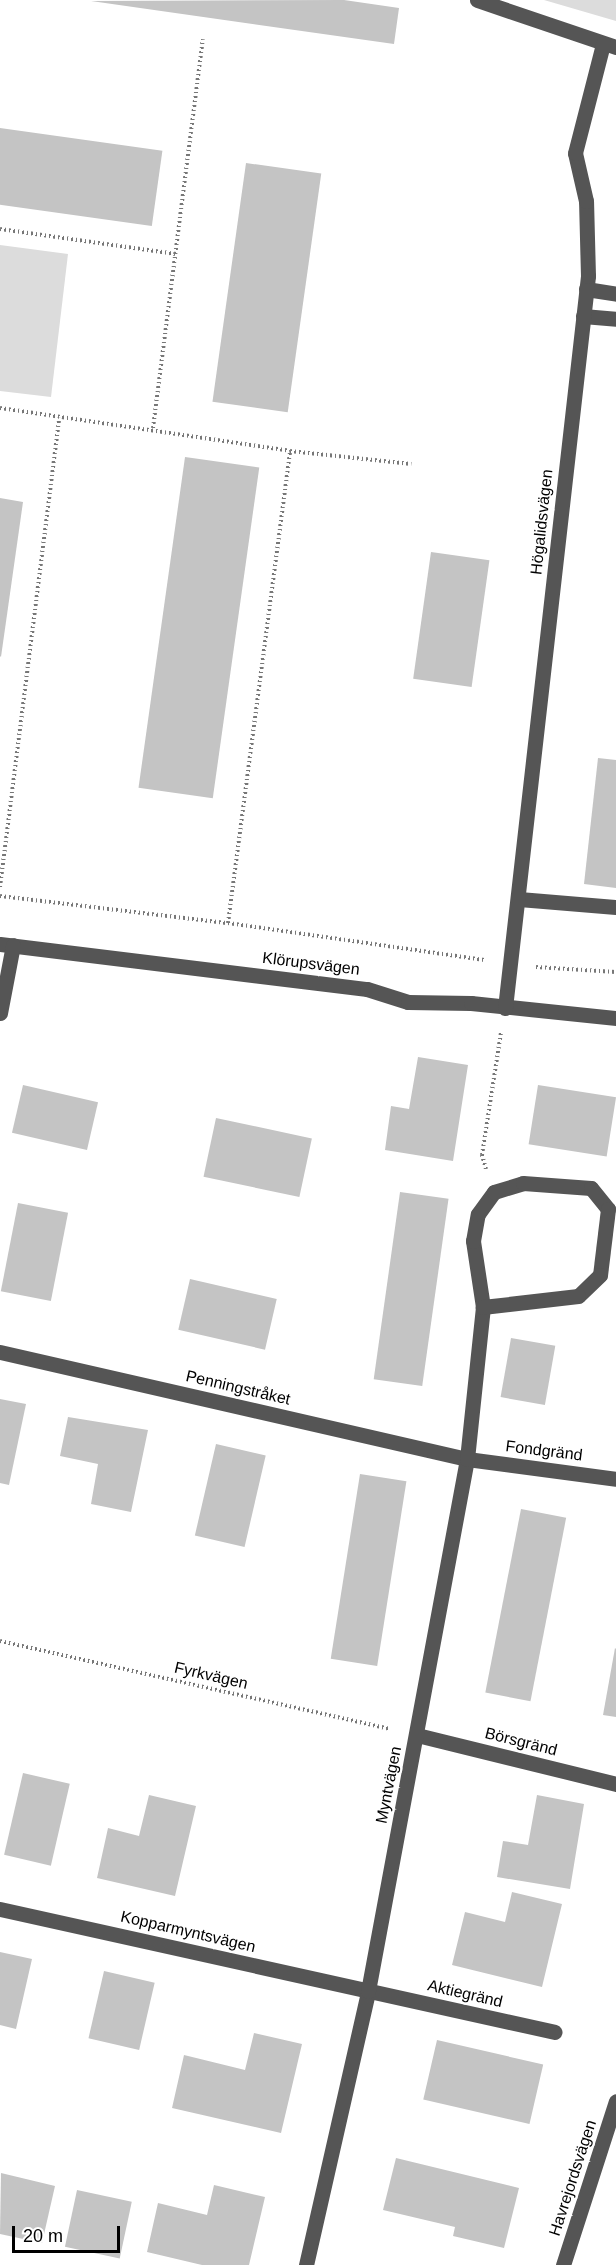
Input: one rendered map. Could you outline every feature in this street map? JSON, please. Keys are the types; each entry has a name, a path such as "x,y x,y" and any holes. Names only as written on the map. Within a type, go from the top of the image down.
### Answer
{"street":[{"name":"Högalidsvägen","path":"477,0 609,45 574,153 586,201 586,289 505,1008"},
{"path":"586,289 616,294"},
{"path":"583,316 616,319"},
{"path":"519,899 616,907"},
{"path":"0,1012 7,944"},
{"name":"Klörupsvägen","path":"7,944 367,988 408,1002 616,1018"},
{"path":"483,1307 578,1296 600,1275 608,1209 591,1188 523,1183 494,1192"},
{"name":"Myntvägen","path":"306,2265 368,1991 467,1459 483,1307 473,1241 478,1214 494,1192"},
{"name":"Penningstråket","path":"0,1352 467,1459"},
{"name":"Fondgränd","path":"467,1459 616,1479"},
{"name":"Börsgränd","path":"417,1735 616,1784"},
{"name":"Kopparmyntsvägen","path":"0,1909 368,1991"},
{"name":"Aktiegränd","path":"368,1991 555,2032"},
{"name":"Havrejordsvägen","path":"563,2265 616,2101"}],"path":[{"path":"153,428 203,39"},
{"path":"0,229 176,255"},
{"path":"0,408 59,418 153,428 290,451 411,464"},
{"path":"0,887 59,418"},
{"path":"228,923 290,451"},
{"path":"0,896 228,923 510,964 616,972"},
{"path":"494,1192 482,1155 505,1008"},
{"name":"Fyrkvägen","path":"0,1641 417,1735"}],"shaded area":[{"path":"544,0 616,0 616,21"},
{"path":"0,245 68,254 51,397 0,391"}],"building":[{"path":"344,0 399,8 394,44 91,1"},
{"path":"0,128 162,151 152,226 0,205"},
{"path":"246,163 321,174 288,412 212,402"},
{"path":"185,457 259,467 213,798 139,788"},
{"path":"0,498 23,502 1,657 0,656"},
{"path":"431,552 489,560 472,687 413,679"},
{"path":"598,758 616,760 616,888 584,884"},
{"path":"418,1057 468,1065 453,1161 385,1150 391,1106 409,1109"},
{"path":"23,1085 98,1102 87,1150 12,1133"},
{"path":"538,1085 616,1097 607,1157 529,1144"},
{"path":"216,1118 312,1138 299,1197 204,1177"},
{"path":"400,1192 449,1199 422,1386 374,1379"},
{"path":"18,1203 68,1213 51,1301 1,1291"},
{"path":"190,1279 277,1299 265,1350 178,1330"},
{"path":"511,1338 555,1346 545,1405 501,1397"},
{"path":"0,1399 26,1404 9,1485 0,1483"},
{"path":"68,1417 148,1430 131,1512 91,1504 98,1464 60,1456"},
{"path":"216,1444 266,1455 245,1547 195,1536"},
{"path":"360,1474 406,1481 377,1666 331,1659"},
{"path":"521,1509 566,1518 530,1701 485,1693"},
{"path":"616,1649 616,1717 603,1715"},
{"path":"23,1773 70,1784 51,1866 4,1855"},
{"path":"149,1795 196,1806 175,1896 97,1878 108,1828 139,1836"},
{"path":"537,1795 584,1804 570,1889 497,1877 503,1841 528,1845"},
{"path":"512,1892 562,1904 542,1987 452,1965 465,1912 505,1922"},
{"path":"0,1952 32,1959 16,2029 0,2025"},
{"path":"104,1971 155,1983 139,2050 88,2038"},
{"path":"254,2033 302,2044 281,2133 172,2108 184,2055 245,2070"},
{"path":"437,2040 543,2065 529,2124 423,2099"},
{"path":"396,2158 519,2188 504,2248 453,2236 455,2227 383,2210"},
{"path":"1,2173 55,2186 42,2243 0,2234"},
{"path":"214,2185 265,2197 249,2265 202,2265 147,2252 158,2203 207,2215"},
{"path":"77,2190 132,2202 120,2258 65,2247"}]}
